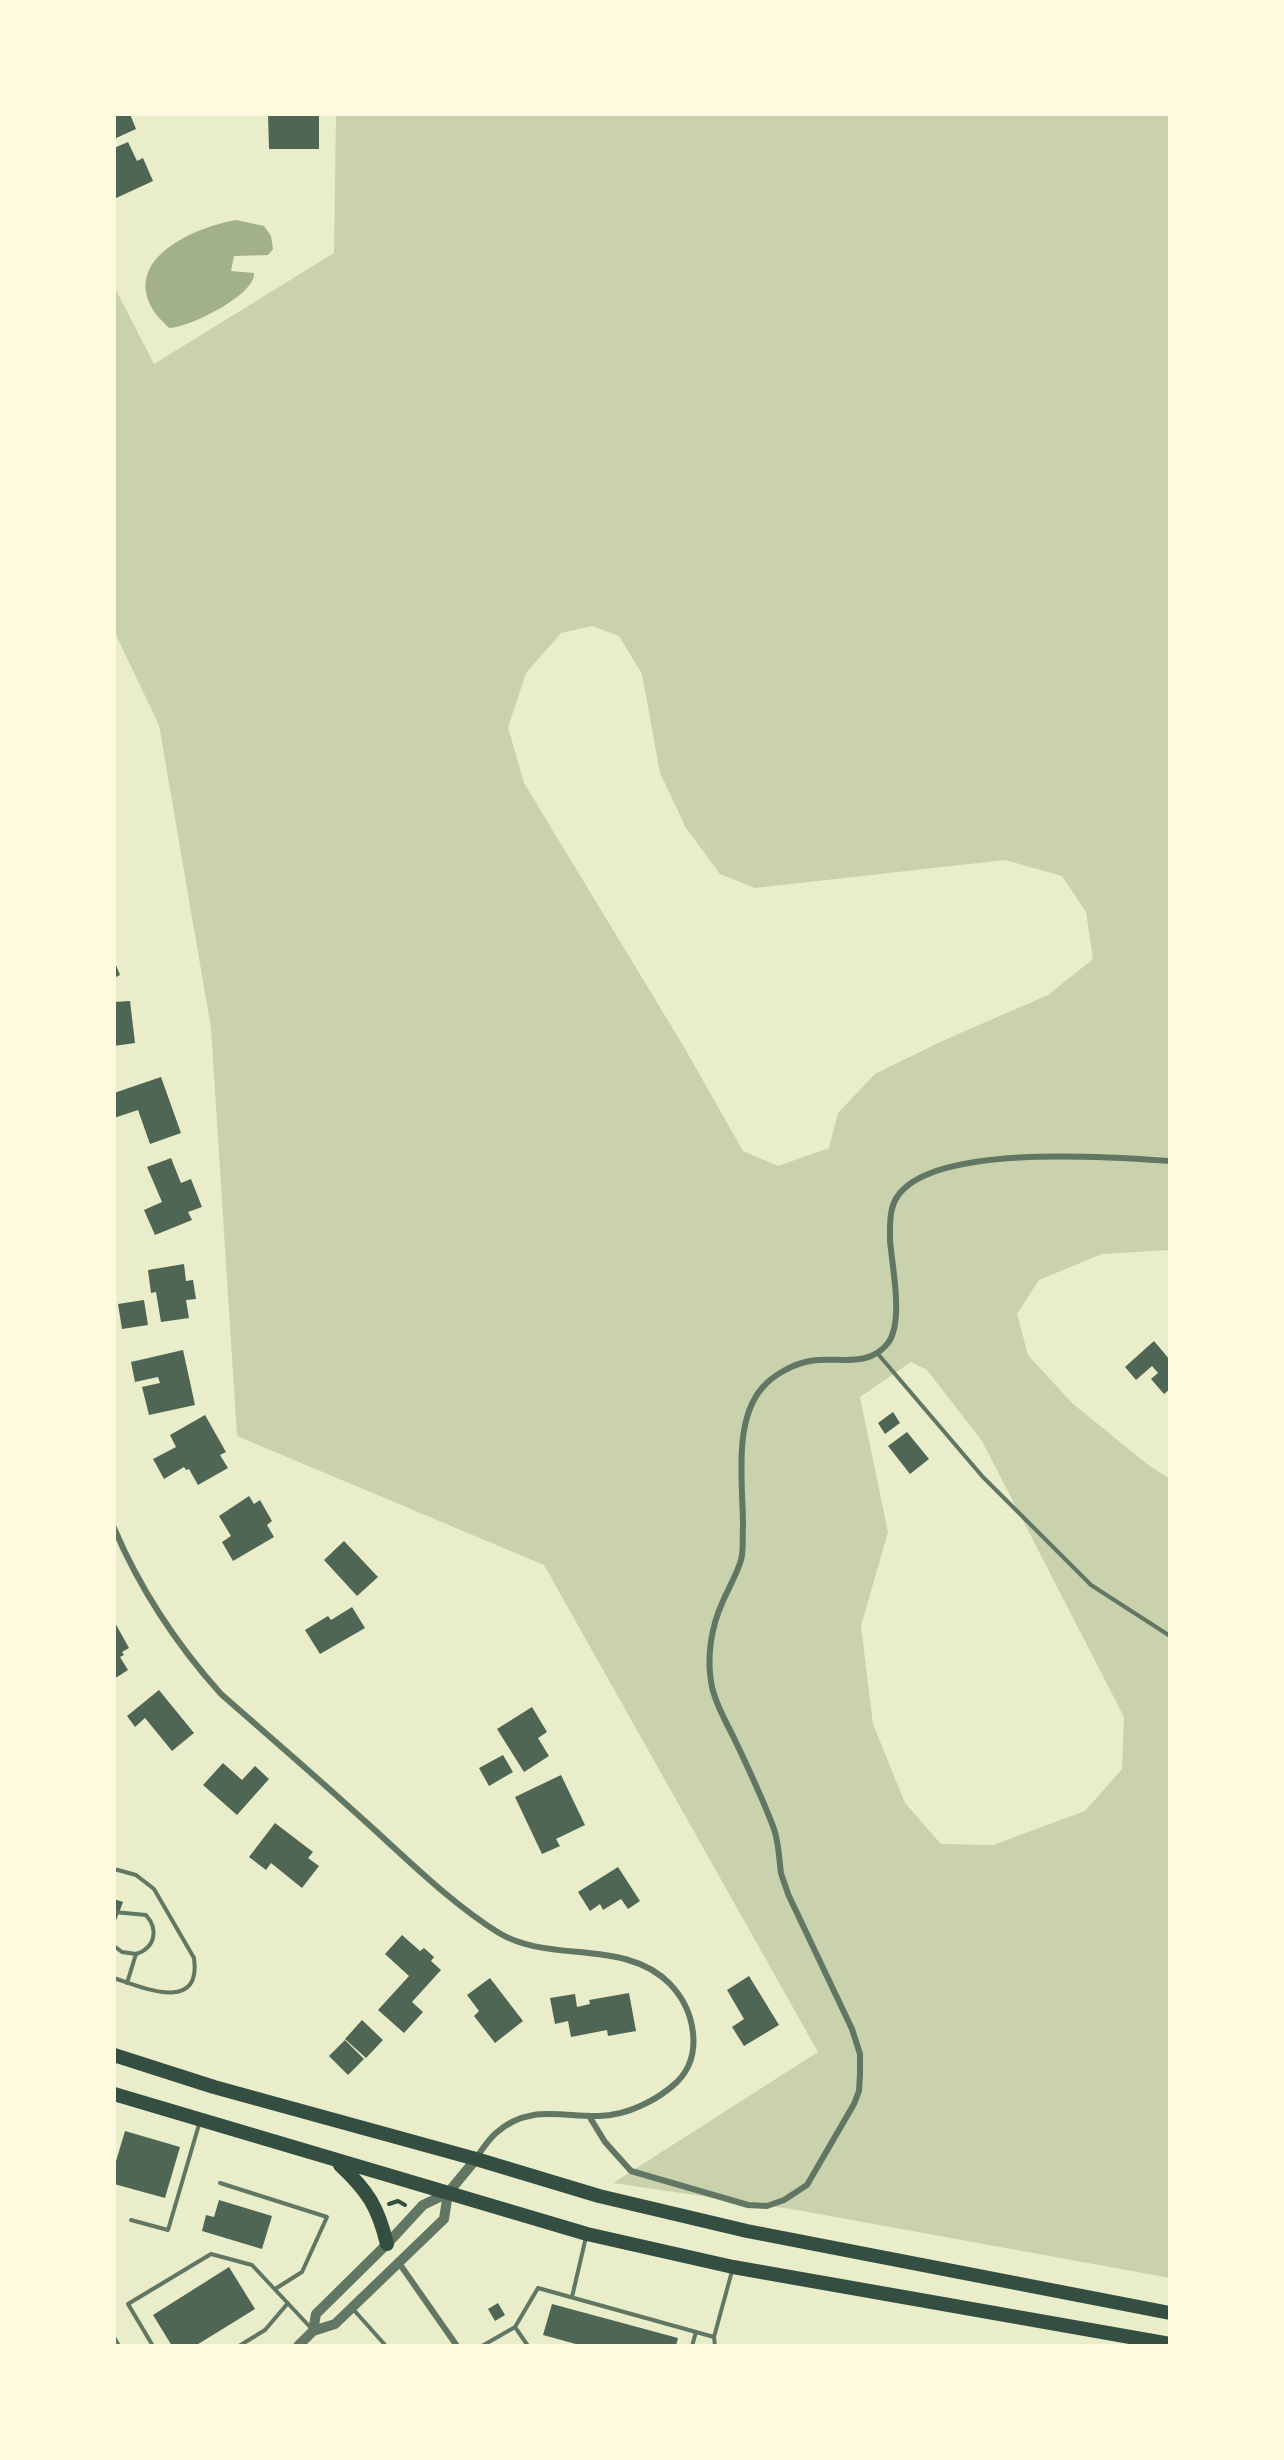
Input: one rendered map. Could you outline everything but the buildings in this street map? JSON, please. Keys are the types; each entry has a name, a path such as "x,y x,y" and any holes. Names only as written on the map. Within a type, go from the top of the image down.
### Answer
{"highway":[{"path":"114,2055 214,2087 476,2159 598,2196 747,2231 1170,2313"},
{"path":"114,2094 336,2162 587,2234 733,2267 1170,2344"},
{"path":"336,2162 355,2178 376,2205 387,2244"}],"street":[{"path":"589,2116 605,2142 631,2171 748,2205 766,2206 784,2200 807,2184 856,2097 860,2074 860,2054 852,2029 788,1894 781,1873 775,1832 720,1712 712,1688 709,1662 712,1628 742,1556 742,1439 749,1407 764,1385 786,1370 811,1361 849,1362 878,1354 888,1343 895,1331 896,1314 890,1224 892,1208 897,1197 907,1185 946,1167 982,1160 1091,1157 1170,1161"},
{"path":"114,1528 157,1611 196,1666 221,1694 438,1887 500,1934 520,1943 537,1948 632,1960 653,1970 670,1984 690,2019 692,2058 676,2082 644,2104 602,2116 537,2113 517,2120 496,2133 448,2193 423,2205 316,2314 313,2331"},
{"path":"298,2346 313,2331 335,2324 444,2219 448,2193"},
{"path":"399,2263 457,2346"}],"lane":[{"path":"878,1354 982,1476 1091,1585 1170,1636"},
{"path":"114,1978 156,1992 171,1994 185,1988 191,1982 196,1966 194,1958 154,1889 136,1875 115,1868"},
{"path":"114,1912 146,1915 154,1927 153,1941 143,1952 136,1954 122,1952 114,1946"},
{"path":"127,1983 136,1954"},
{"path":"131,2220 168,2230 200,2120"},
{"path":"220,2183 327,2217 302,2272 275,2289"},
{"path":"572,2297 587,2234"},
{"path":"153,2346 128,2304 211,2254 252,2265 313,2331"},
{"path":"715,2346 714,2337 733,2267"},
{"path":"482,2346 515,2327 538,2288 714,2337"},
{"path":"239,2346 265,2330 288,2304"},
{"path":"352,2308 386,2346"},
{"path":"515,2327 528,2346"},
{"path":"692,2346 696,2332"},
{"path":"114,2337 119,2346"}],"path":[{"path":"388,2204 398,2201 405,2205"}],"shaded area":[{"path":"336,114 1170,114 1170,1250 1102,1254 1039,1280 1017,1314 1028,1355 1072,1403 1147,1464 1170,1479 1170,2278 797,2210 613,2183 818,2052 544,1565 237,1436 211,1028 159,725 114,631 114,286 154,364 334,253","holes":["592,626 619,636 642,674 660,773 686,828 720,874 755,888 1005,860 1062,876 1086,912 1093,959 1048,995 940,1042 875,1074 838,1113 829,1148 778,1166 743,1151 684,1047 524,783 508,727 526,673 561,633","911,1362 927,1370 982,1441 1124,1717 1122,1769 1085,1811 993,1845 941,1844 905,1803 873,1724 861,1626 888,1532 860,1397"]},
{"path":"236,220 264,226 271,236 273,249 268,255 234,256 231,271 254,273 252,282 244,291 205,316 178,327 169,328 156,315 146,291 147,275 155,260 184,238"}]}
